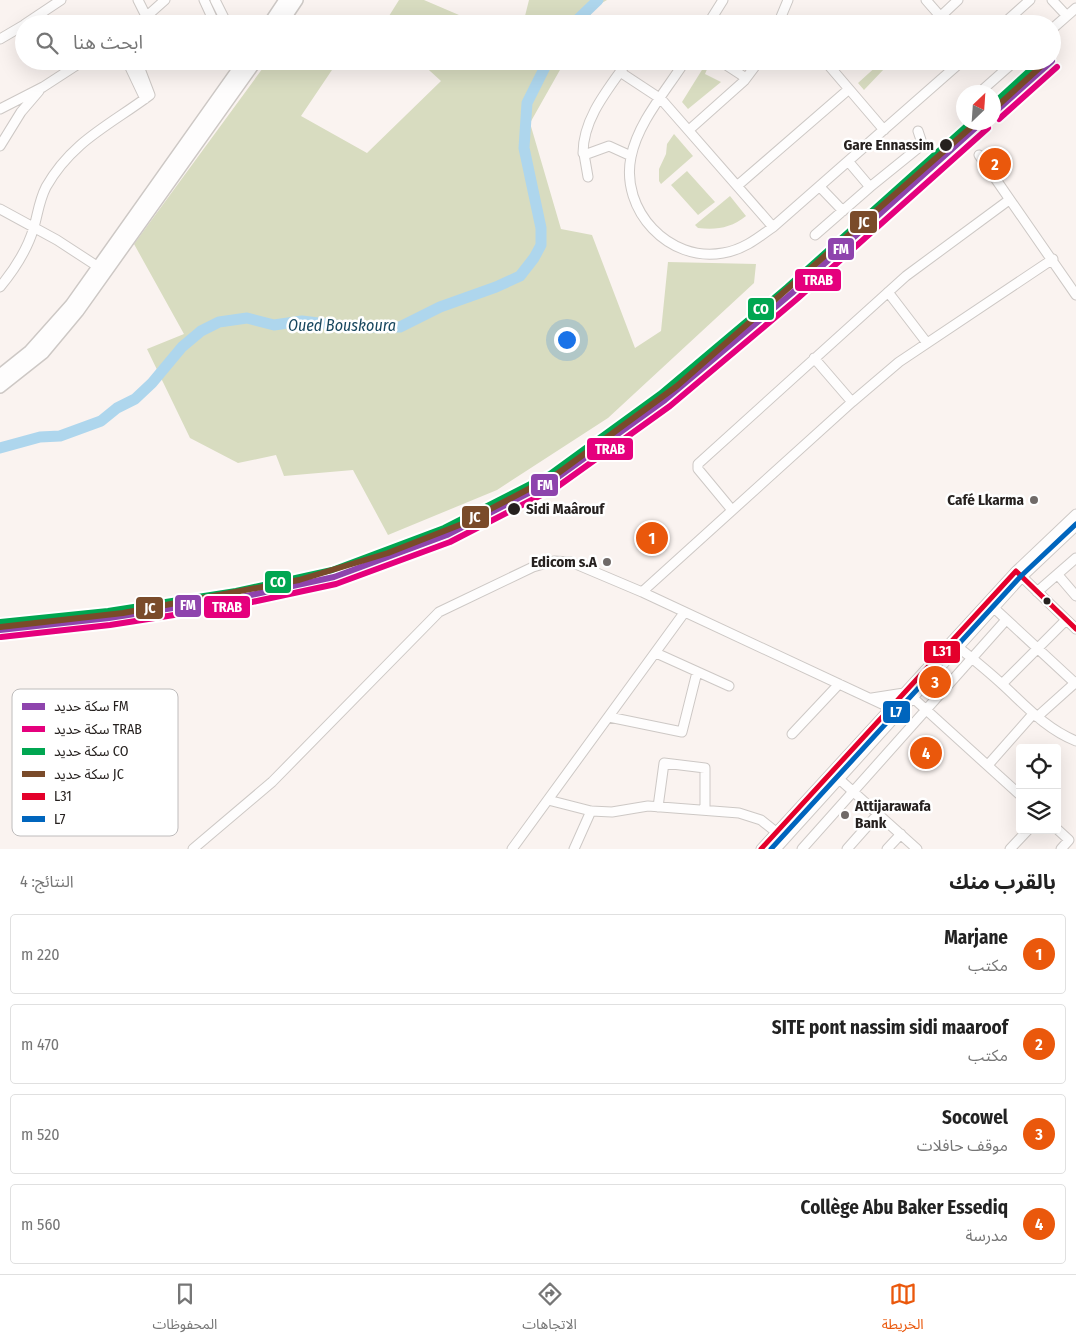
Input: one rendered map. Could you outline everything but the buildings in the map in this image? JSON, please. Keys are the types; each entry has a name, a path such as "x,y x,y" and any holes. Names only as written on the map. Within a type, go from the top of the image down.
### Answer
{"main road":[{"path":"276,15 285,0"},
{"path":"287,15 297,0"},
{"path":"0,387 43,353 78,311 103,269 242,70"},
{"path":"0,375 30,351 103,269"}],"street":[{"path":"38,15 61,0"},
{"path":"138,0 146,15"},
{"path":"147,15 166,0"},
{"path":"204,0 211,15"},
{"path":"215,0 222,15"},
{"path":"714,15 723,0"},
{"path":"782,15 788,0"},
{"path":"926,0 939,15"},
{"path":"941,15 958,0"},
{"path":"1013,15 1030,0"},
{"path":"1052,0 1067,16"},
{"path":"1061,21 1076,8"},
{"path":"0,39 15,30"},
{"path":"0,109 43,87 69,70"},
{"path":"131,70 145,99"},
{"path":"0,286 20,258 34,227 38,208 46,189 70,153 96,130 145,99 150,93 141,70"},
{"path":"679,70 641,130 631,156 631,184 641,215 660,238 672,245 705,254 722,254 752,243 773,227 952,70"},
{"path":"734,70 746,78"},
{"path":"689,130 746,78 752,70"},
{"path":"832,70 884,130"},
{"path":"988,85 1005,70"},
{"path":"588,177 583,145 593,114 620,72 661,99 773,227"},
{"path":"0,146 21,112 43,87"},
{"path":"737,186 848,89"},
{"path":"815,235 917,148 921,140 918,131"},
{"path":"584,154 609,146 631,156"},
{"path":"979,155 1076,294"},
{"path":"848,161 870,187"},
{"path":"820,186 843,211"},
{"path":"732,510 698,469 698,464 925,260 1009,200"},
{"path":"0,209 34,227 103,269"},
{"path":"642,592 852,402 899,362 1053,259"},
{"path":"888,292 927,343"},
{"path":"814,358 852,402"},
{"path":"776,849 908,695 1076,514"},
{"path":"871,698 908,695 958,647 994,608 1019,574 1076,526"},
{"path":"1037,592 1076,558"},
{"path":"193,849 272,782 431,619 447,607 533,568 554,561 571,562 642,592 895,710"},
{"path":"1019,574 1076,629"},
{"path":"1058,575 1076,596"},
{"path":"1068,587 1076,580"},
{"path":"988,765 1035,715 1076,683 994,608"},
{"path":"512,849 684,613"},
{"path":"802,849 1006,620"},
{"path":"1002,684 1066,620"},
{"path":"958,647 1035,715 1060,734 1076,741"},
{"path":"656,653 729,686"},
{"path":"609,717 682,732 697,672"},
{"path":"792,734 839,684"},
{"path":"908,695 1016,791"},
{"path":"761,849 895,710"},
{"path":"658,806 664,763 705,768 706,810"},
{"path":"838,778 917,849"},
{"path":"548,800 592,811 612,812 638,806 658,806 752,816 776,832"},
{"path":"574,849 592,811"},
{"path":"847,849 878,814"},
{"path":"1061,833 1069,840 1061,849"},
{"path":"887,849 901,834"},
{"path":"1010,849 1024,834"}],"green space":[{"path":"399,0 424,0 459,15 390,15"},
{"path":"529,0 607,0 595,7 590,15 525,15"},
{"path":"261,70 332,70 301,116 367,153 441,81 429,70 560,70 530,123 561,229 592,235 635,348 661,331 668,262 756,264 754,283 608,418 497,490 388,535 353,470 284,476 276,455 238,463 190,438 147,349 184,334 134,244"},
{"path":"702,70 707,70 705,74 721,82 688,109 682,102"},
{"path":"872,70 883,70 864,90 858,83"},
{"path":"674,134 693,156 661,184 659,181 659,169 666,154 667,144"},
{"path":"687,171 715,202 698,215 671,185"},
{"path":"730,196 746,216 724,227 705,229 698,228 695,225"}],"waterway":[{"name":"Oued Bouskoura","path":"582,15 598,0"},
{"name":"Oued Bouskoura","path":"0,448 40,437 60,436 101,421 117,408 135,399 152,383 182,347 201,331 219,322 247,318 274,325 302,321 350,327 400,327 440,307 496,287 520,276 541,245 541,228 524,148 527,103 544,70"}],"rail line":[{"name":"CO","path":"1001,97 1030,70"},
{"name":"JC","path":"1001,103 1037,70"},
{"name":"FM","path":"1001,107 1042,70"},
{"name":"TRAB","path":"1001,117 1054,70"},
{"name":"CO","path":"0,622 108,611 236,591 332,570 444,528 550,474 660,394 787,287 962,130"},
{"name":"JC","path":"0,627 123,613 299,580 388,553 462,524 557,474 677,386 968,130"},
{"name":"FM","path":"0,630 109,618 237,598 334,577 447,535 554,480 665,400 792,293 973,130"},
{"name":"TRAB","path":"1,637 110,625 238,605 336,584 450,542 557,487 670,406 797,299 986,130"}],"transit line":[{"name":"L7","path":"771,849 1021,576 1076,524"},
{"name":"L31","path":"761,849 1016,571 1076,629"}],"place":[{"name":"Gare Ennassim","path":"946,145"},
{"name":"SITE pont nassim sidi maaroof","path":"995,164"},
{"name":"Café Lkarma","path":"1034,500"},
{"name":"Sidi Maârouf","path":"514,509"},
{"name":"Marjane","path":"652,538"},
{"name":"Edicom s.A","path":"607,562"},
{"name":"Socowel","path":"935,682"},
{"name":"Collège Abu Baker Essediq","path":"926,753"},
{"name":"Attijarawafa Bank","path":"845,815"}]}
